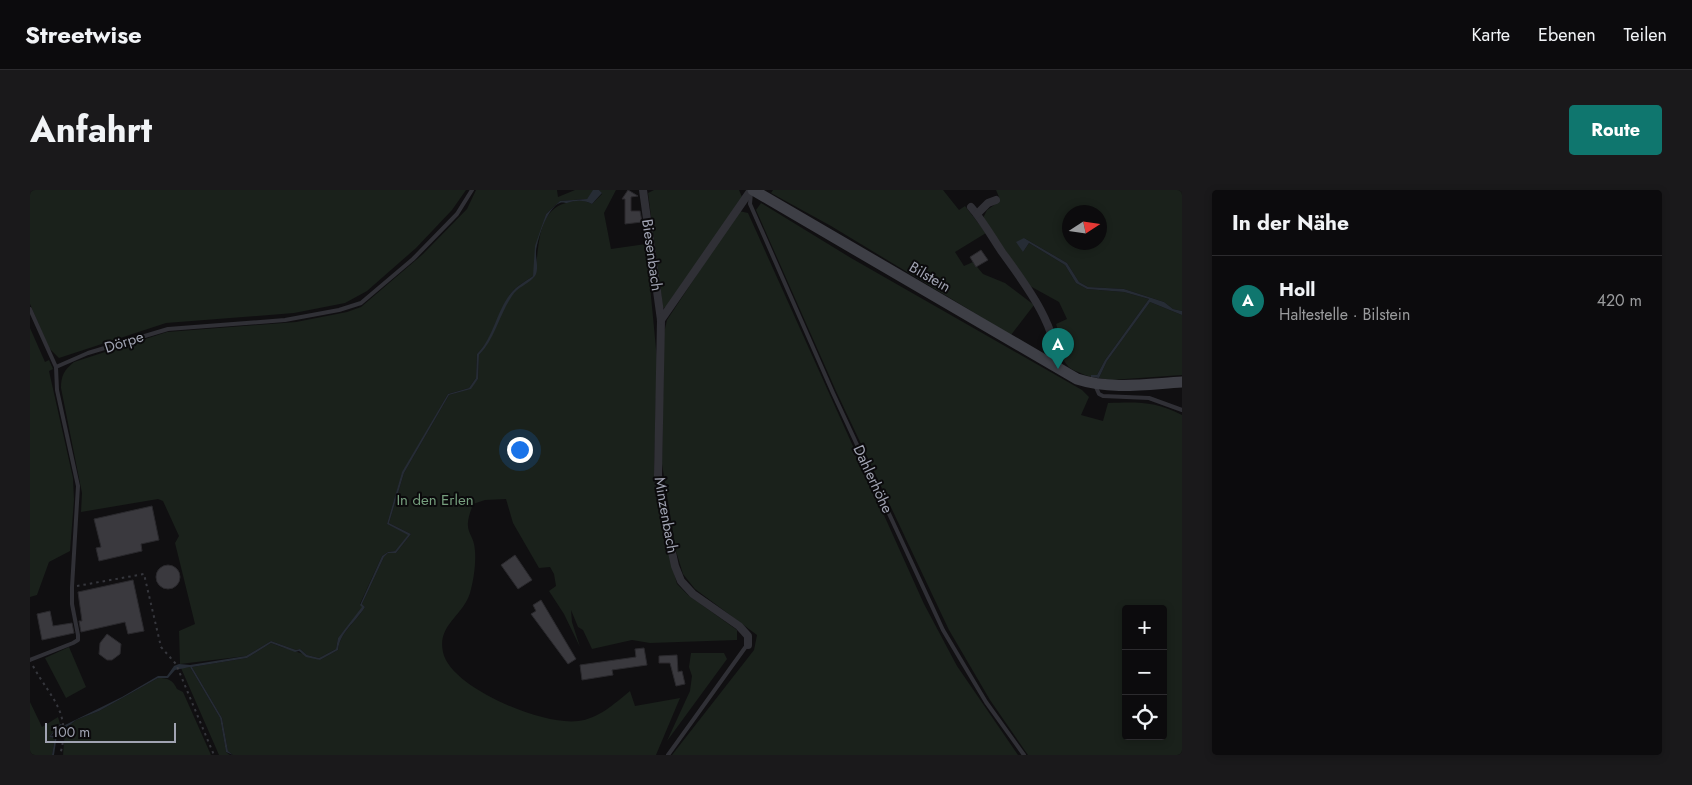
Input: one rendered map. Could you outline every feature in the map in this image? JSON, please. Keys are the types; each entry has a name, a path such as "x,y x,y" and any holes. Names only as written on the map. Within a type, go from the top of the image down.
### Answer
{"street":[{"name":"Biesenbach","path":"643,190 661,320"},
{"path":"661,320 752,190"},
{"name":"Bilstein","path":"752,190 1078,379 1095,385 1182,382"},
{"path":"977,214 988,203 996,200"},
{"path":"970,207 977,214 1029,288 1058,357 1058,369"},
{"name":"Minzenbach","path":"661,320 658,476 661,502 675,566 681,581 693,594 740,626 748,636 748,645"}],"lane":[{"name":"Dörpe","path":"56,367 88,353 168,329 285,320 338,310 361,303 413,258 457,214 472,190"},
{"name":"Dahlerhöhe","path":"752,190 750,204 833,393 943,630 986,702 1024,755"},
{"path":"30,309 56,367 58,390 78,486 72,587 78,640 31,660"},
{"name":"Bilstein","path":"1095,385 1099,394 1107,397 1149,398 1182,410"},
{"path":"668,755 748,645"}],"path":[{"path":"72,587 144,574 161,646 176,664 214,755"},
{"path":"31,660 37,673 57,702 63,723 60,755"}],"green space":[{"path":"30,190 466,190 452,210 416,248 367,291 345,303 294,313 166,323 59,358 49,348 30,304"},
{"path":"476,190 557,190 558,197 575,190 594,190 587,199 560,201 546,214 535,252 536,263 533,276 513,290 506,300 488,340 477,354 476,378 469,388 448,394 402,473 387,524 409,535 395,551 388,552 382,556 360,604 363,607 338,638 336,649 319,658 307,655 300,649 296,650 271,641 246,656 180,664 179,631 195,624 175,543 179,536 163,501 158,499 81,512 82,493 61,388 62,377 65,371 74,362 167,332 296,322 347,312 361,307 423,254 467,209"},
{"name":"In den Erlen","path":"599,190 616,190 604,213 611,249 646,244 657,359 654,475 658,506 677,584 688,595 737,630 737,640 650,643 632,640 592,649 583,630 578,627 571,610 572,622 580,647 564,614 549,591 556,586 554,574 550,567 539,568 513,523 506,499 485,500 473,504 469,518 468,528 475,550 474,575 467,601 444,635 442,643 443,652 449,666 462,679 500,702 522,711 563,721 578,721 592,717 606,710 630,691 635,706 680,698 656,755 233,755 228,751 222,718 192,667 247,658 271,643 320,660 338,650 345,632 365,607 362,604 384,557 388,553 396,553 411,534 389,523 404,473 449,395 470,389 478,379 479,355 489,341 508,301 515,291 534,277 541,233 549,214 556,207 570,202 582,201 592,204 602,194"},
{"path":"654,190 739,190 742,197 667,307 663,308 648,193"},
{"path":"773,190 943,190 959,210 965,206 986,233 955,252 964,266 973,262 983,274 1005,283 1034,305 1011,335 831,226 771,193"},
{"path":"996,190 1182,190 1182,311 1173,309 1164,302 1124,289 1088,287 1079,282 1067,263 1024,238 1023,252 1029,243 1065,265 1076,283 1087,289 1124,292 1149,299 1105,360 1097,375 1088,376 1071,369 1066,364 1061,352 1056,324 1067,319 1059,302 1030,286 983,218 987,210 997,203 999,197"},
{"path":"761,203 851,258 1082,390 1089,397 1081,415 1103,421 1108,403 1128,402 1146,403 1163,407 1182,415 1182,755 1028,755 990,700 949,630 836,391 756,210"},
{"path":"739,211 748,213 924,604 957,666 1018,755 672,755 754,650 757,635 695,589 683,574 676,551 662,464 664,333 667,320"},
{"path":"1150,302 1182,315 1182,375 1111,380 1099,378 1107,361"},
{"path":"30,328 45,362 49,360 53,369 49,371 73,478 74,500 70,551 49,562 37,595 30,597"},
{"path":"69,647 86,687 66,698 45,658"},
{"path":"691,653 724,653 727,659 667,741 690,691 692,676 689,667"},
{"path":"190,667 220,718 226,752 230,755 219,755 181,668"},
{"path":"158,678 170,680 177,689 183,692 211,755 63,755 65,729 76,720 99,711"},
{"path":"30,702 42,727 58,717 60,724 49,737 55,738 52,755 30,755"}],"shaded area":[{"path":"593,190 599,190 602,193 592,204 580,201 561,203 551,211 543,225 538,241 535,276 514,293 489,342 479,355 478,379 471,389 449,395 404,473 389,523 411,534 396,553 388,553 384,557 362,604 365,607 345,633 338,650 320,660 306,657 299,651 295,652 271,643 247,658 192,667 222,718 228,751 233,755 226,752 220,718 190,667 175,670 168,678 158,678 99,711 76,720 65,729 57,729 51,736 57,735 54,755 52,755 55,738 49,737 60,724 65,725 122,697 158,676 167,676 174,666 179,664 190,665 246,656 271,641 296,650 300,649 307,655 319,658 336,649 338,638 362,607 360,605 382,556 388,552 395,551 408,535 387,524 402,472 448,394 469,388 476,378 477,354 487,340 506,300 516,288 533,276 535,246 546,214 560,201 587,199"},
{"path":"1024,238 1067,263 1079,282 1088,287 1124,289 1164,302 1173,309 1182,311 1182,315 1150,302 1107,361 1099,378 1091,377 1091,375 1097,375 1105,360 1149,299 1124,292 1087,289 1076,283 1065,265 1029,243 1023,252 1016,242"}],"building":[{"path":"628,190 638,196 631,197 631,211 640,211 642,222 625,224 625,199 622,199"},
{"path":"981,250 988,260 976,267 970,257"},
{"path":"152,506 159,540 141,544 142,551 99,561 96,548 101,547 94,519"},
{"path":"515,555 532,580 518,589 501,565"},
{"path":"168,565 173,566 179,572 179,582 173,588 168,589 163,588 157,582 156,577 157,572 163,566"},
{"path":"133,580 144,631 128,634 125,622 81,632 79,621 82,621 78,592"},
{"path":"541,600 576,659 568,664 531,614 536,611 533,605"},
{"path":"50,611 53,626 72,623 74,633 42,640 37,614"},
{"path":"107,634 121,644 120,654 112,660 107,660 99,654 100,643"},
{"path":"644,648 647,665 612,670 613,675 582,680 580,665 636,657 635,649"},
{"path":"677,655 678,672 682,671 685,684 676,686 670,663 659,663 659,656"}],"place":[{"name":"Holl","path":"1058,369"}]}
